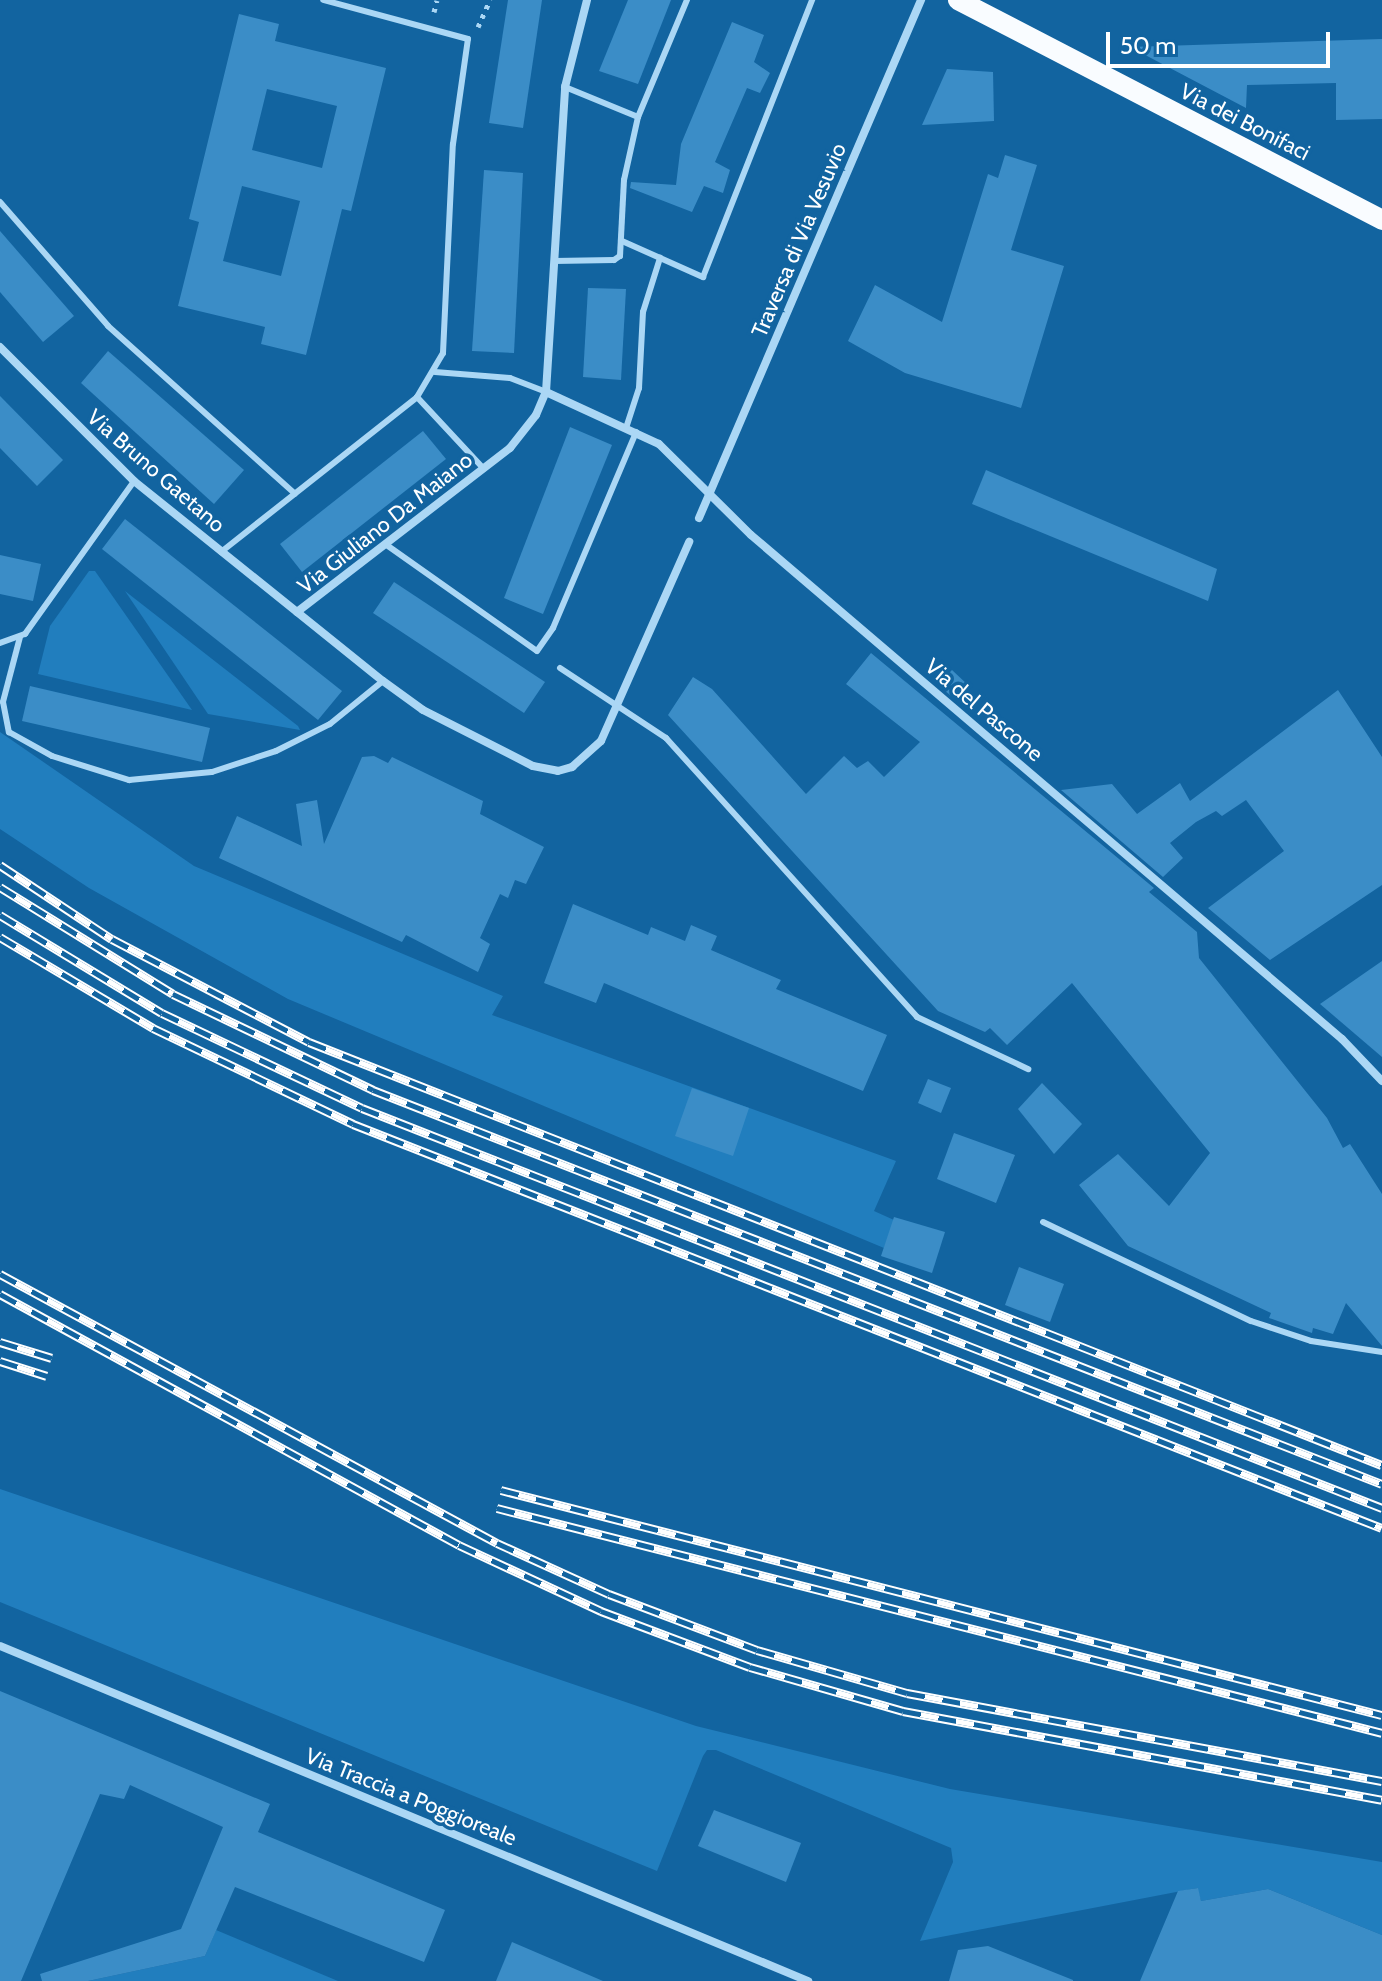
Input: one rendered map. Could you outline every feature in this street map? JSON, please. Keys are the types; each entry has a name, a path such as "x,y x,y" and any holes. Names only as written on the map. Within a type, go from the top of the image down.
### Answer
{"main road":[{"name":"Via dei Bonifaci","path":"958,0 1382,220"}],"street":[{"name":"Via Giuliano Da Maiano","path":"587,0 565,87 546,392 524,434 388,546 297,612 383,681 437,717 533,766 558,771 592,754 618,709 689,542"},
{"name":"Traversa di Via Vesuvio","path":"710,494 921,0"},
{"name":"Via Bruno Gaetano","path":"0,347 134,481 297,612"},
{"name":"Via del Pascone","path":"546,392 637,430 1342,1039 1382,1081"},
{"path":"699,518 710,494"},
{"name":"Via Traccia a Poggioreale","path":"0,1646 808,1981"}],"lane":[{"path":"221,552 417,397 435,372 443,353 453,144 467,37 323,0"},
{"path":"554,261 617,260 622,241 623,189 638,117 687,0"},
{"path":"622,241 703,277 812,0"},
{"path":"565,87 638,117"},
{"path":"0,202 108,326 295,494"},
{"path":"627,425 639,388 643,312 660,258"},
{"path":"435,372 505,378 546,392"},
{"path":"417,397 484,469"},
{"path":"388,546 537,651 553,628 637,430"},
{"path":"134,481 20,637 3,702 9,732 52,756 129,780 212,772 276,751 330,724 383,681"},
{"path":"0,643 20,637"},
{"path":"560,668 666,738 917,1017 1028,1069"},
{"path":"1043,1222 1251,1321 1311,1341 1382,1352"}],"path":[{"path":"467,37 485,21 490,0"}],"shaded area":[{"path":"89,571 95,571 192,710 38,674 50,626"},
{"path":"125,591 298,726 300,730 208,714"},
{"path":"0,732 194,866 503,996 492,1015 896,1161 874,1211 894,1220 884,1248 288,999 89,888 0,829"},
{"path":"0,1489 696,1726 950,1789 1382,1862 1382,1935 1268,1889 1201,1901 1197,1888 920,1941 953,1862 951,1848 716,1750 707,1750 703,1756 657,1871 0,1602"},
{"path":"216,1930 338,1981 88,1981 205,1956"}],"building":[{"path":"508,0 542,0 523,128 489,123"},
{"path":"628,0 671,0 638,84 599,71"},
{"path":"239,14 279,24 275,41 386,68 351,211 342,209 306,355 261,344 265,327 178,306 199,222 189,219","holes":["267,89 337,106 322,168 252,150","242,186 300,201 281,276 223,261"]},
{"path":"732,22 764,35 754,62 770,73 760,93 747,88 715,162 730,170 723,193 704,186 692,212 630,188 631,182 676,185 681,144"},
{"path":"1382,39 1382,119 1336,120 1336,83 1247,85 1246,108 1130,47"},
{"path":"947,69 993,72 994,121 922,125"},
{"path":"1005,155 1037,165 1011,250 1064,266 1021,408 905,373 848,341 875,285 942,322 988,174 998,178"},
{"path":"484,170 523,173 514,353 472,351"},
{"path":"0,231 74,316 43,342 0,292"},
{"path":"588,288 626,289 621,380 583,377"},
{"path":"108,351 244,470 214,504 81,383"},
{"path":"0,396 63,460 37,486 0,448"},
{"path":"570,427 612,445 543,614 504,598"},
{"path":"423,431 446,459 302,572 280,544"},
{"path":"986,470 1217,569 1208,601 972,504"},
{"path":"125,519 342,691 318,720 102,549"},
{"path":"0,555 41,564 33,601 0,594"},
{"path":"394,582 545,682 524,713 373,613"},
{"path":"871,653 1154,888 1149,892 1197,932 1199,958 1327,1118 1343,1148 1350,1144 1382,1194 1382,1346 1346,1303 1333,1334 1313,1328 1312,1333 1269,1318 1271,1313 1128,1246 1079,1185 1118,1154 1169,1206 1210,1153 1072,983 1007,1045 990,1028 985,1032 938,1011 668,715 693,677 712,689 806,794 844,756 857,768 868,761 884,777 920,742 846,684"},
{"path":"952,670 969,686 956,700 938,685"},
{"path":"30,686 210,728 202,762 22,721"},
{"path":"1338,690 1382,757 1382,885 1270,960 1208,908 1284,851 1246,800 1222,816 1216,811 1196,822 1170,843 1183,858 1163,877 1061,790 1112,784 1137,814 1180,783 1190,801"},
{"path":"374,756 388,763 392,757 483,801 480,814 544,847 526,884 515,880 508,898 500,894 480,938 490,944 478,972 406,935 402,942 219,858 237,816 302,846 296,804 317,800 324,844 362,757"},
{"path":"573,904 648,935 651,927 685,941 691,925 717,936 711,950 781,980 776,989 887,1035 863,1091 604,983 596,1003 544,983"},
{"path":"1382,961 1382,1057 1320,1004"},
{"path":"928,1079 951,1088 941,1113 918,1103"},
{"path":"1042,1083 1082,1124 1054,1154 1018,1109"},
{"path":"692,1088 749,1108 733,1156 675,1136"},
{"path":"954,1133 1015,1155 996,1203 937,1179"},
{"path":"894,1217 945,1232 932,1273 881,1256"},
{"path":"1019,1267 1064,1284 1050,1322 1005,1305"},
{"path":"0,1691 270,1804 258,1832 445,1910 424,1962 235,1887 205,1956 88,1981 42,1981 40,1974 181,1929 223,1827 130,1785 124,1799 100,1794 21,1981 0,1981"},
{"path":"714,1810 801,1843 786,1882 698,1846"},
{"path":"1198,1888 1201,1901 1268,1889 1382,1935 1382,1981 1140,1981 1178,1891"},
{"path":"512,1942 603,1981 496,1981"},
{"path":"988,1946 1073,1981 949,1981 958,1950"}],"railway":[{"path":"0,865 112,939 309,1042 1382,1465"},
{"path":"0,887 173,994 373,1090 1382,1484"},
{"path":"0,915 162,1013 362,1108 1382,1508"},
{"path":"0,937 153,1028 353,1124 1382,1528"},
{"path":"0,1274 497,1543 609,1594 757,1650 907,1693 1382,1781"},
{"path":"0,1294 459,1545 601,1611 750,1667 903,1711 1382,1800"},
{"path":"0,1342 52,1358"},
{"path":"0,1361 47,1376"},
{"path":"501,1490 1382,1715"},
{"path":"497,1508 1382,1733"}]}
